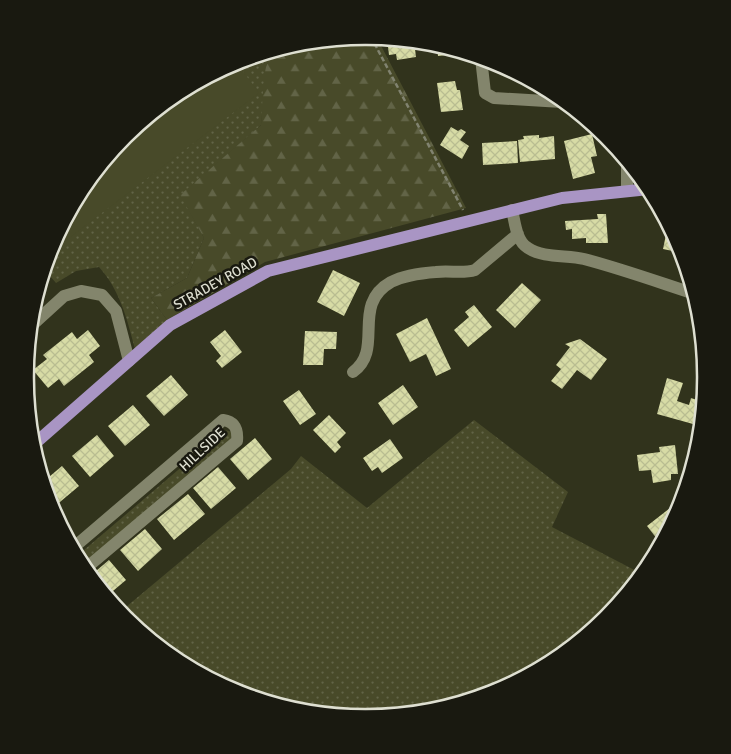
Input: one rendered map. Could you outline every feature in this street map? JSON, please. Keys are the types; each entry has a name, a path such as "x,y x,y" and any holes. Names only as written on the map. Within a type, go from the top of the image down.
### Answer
{"main road":[{"name":"STRADEY ROAD","path":"40,439 170,325 268,271 562,198 639,190"}],"street":[{"path":"482,67 484,93 494,98 550,101"},
{"path":"627,173 627,191"},
{"path":"512,210 518,234 527,248 539,253 583,259 638,274 686,291"},
{"path":"353,372 362,366 368,352 370,310 376,296 392,282 436,272 466,273 475,270 518,234"},
{"path":"39,319 64,296 81,291 102,296 116,311 129,361"},
{"name":"HILLSIDE","path":"78,543 223,420 229,421 235,426 238,433 237,441 92,563"}],"path":[{"path":"375,45 468,221"}],"green space":[{"path":"381,46 466,208 265,262 167,320 151,298 187,278 204,238 180,195 261,125 267,64 270,60 322,48"},
{"path":"271,60 267,64 261,125 181,195 204,238 187,278 151,298 167,320 135,349 118,295 99,267 76,271 56,283 49,275 51,270 78,211 102,175 131,142 181,101 219,79"},
{"path":"242,70 259,93 62,244 78,211 116,158 131,142 181,101 219,79"},
{"path":"474,420 568,492 552,527 635,570 615,596 584,626 550,653 512,675 451,697 409,706 387,708 366,709 322,706 259,691 219,675 181,653 126,607 291,469 301,456 367,508"},
{"path":"225,430 232,432 231,439 89,559 83,551"}],"building":[{"path":"388,46 415,49 416,57 397,60 396,54 389,55"},
{"path":"455,81 457,90 460,90 463,110 441,112 437,83"},
{"path":"451,127 458,131 461,129 466,132 460,140 469,146 462,159 440,145"},
{"path":"539,135 539,138 554,136 555,159 520,162 518,140 524,139 523,136"},
{"path":"592,135 597,156 591,157 595,173 573,179 564,141"},
{"path":"517,141 518,163 483,165 482,143"},
{"path":"597,214 606,214 608,243 586,243 586,238 572,239 572,229 566,230 565,221 598,219"},
{"path":"666,236 672,251 663,249"},
{"path":"333,270 360,283 344,316 317,302"},
{"path":"522,283 541,300 515,328 496,310"},
{"path":"474,305 492,327 468,347 454,330 469,317 465,312"},
{"path":"427,318 451,369 436,376 426,354 410,362 396,334"},
{"path":"88,330 100,346 89,355 94,362 64,386 59,379 48,388 34,369 47,359 43,355 72,332 77,339"},
{"path":"225,330 242,352 222,368 216,361 221,356 210,342"},
{"path":"305,331 337,332 336,349 324,349 323,365 303,365"},
{"path":"580,339 607,359 591,380 577,370 562,389 551,381 561,369 556,365 570,347 565,344"},
{"path":"171,375 188,395 164,416 146,396"},
{"path":"667,378 683,383 677,401 689,405 691,398 697,400 693,424 657,414"},
{"path":"403,385 418,407 393,425 378,403"},
{"path":"299,390 316,414 300,425 283,401"},
{"path":"133,405 150,425 125,446 108,426"},
{"path":"329,415 346,433 337,442 341,447 335,453 313,430"},
{"path":"97,435 114,456 90,477 72,456"},
{"path":"255,438 272,459 248,480 230,459"},
{"path":"390,439 403,458 382,473 378,467 372,471 363,458"},
{"path":"675,445 678,474 671,474 671,480 653,483 651,470 639,471 637,455 660,452 659,447"},
{"path":"62,466 79,486 59,503 49,477"},
{"path":"218,467 236,488 211,509 193,488"},
{"path":"188,494 205,514 174,540 157,519"},
{"path":"670,508 656,537 647,526"},
{"path":"145,529 162,549 138,571 120,550"},
{"path":"109,560 126,580 112,592 96,571"}]}
